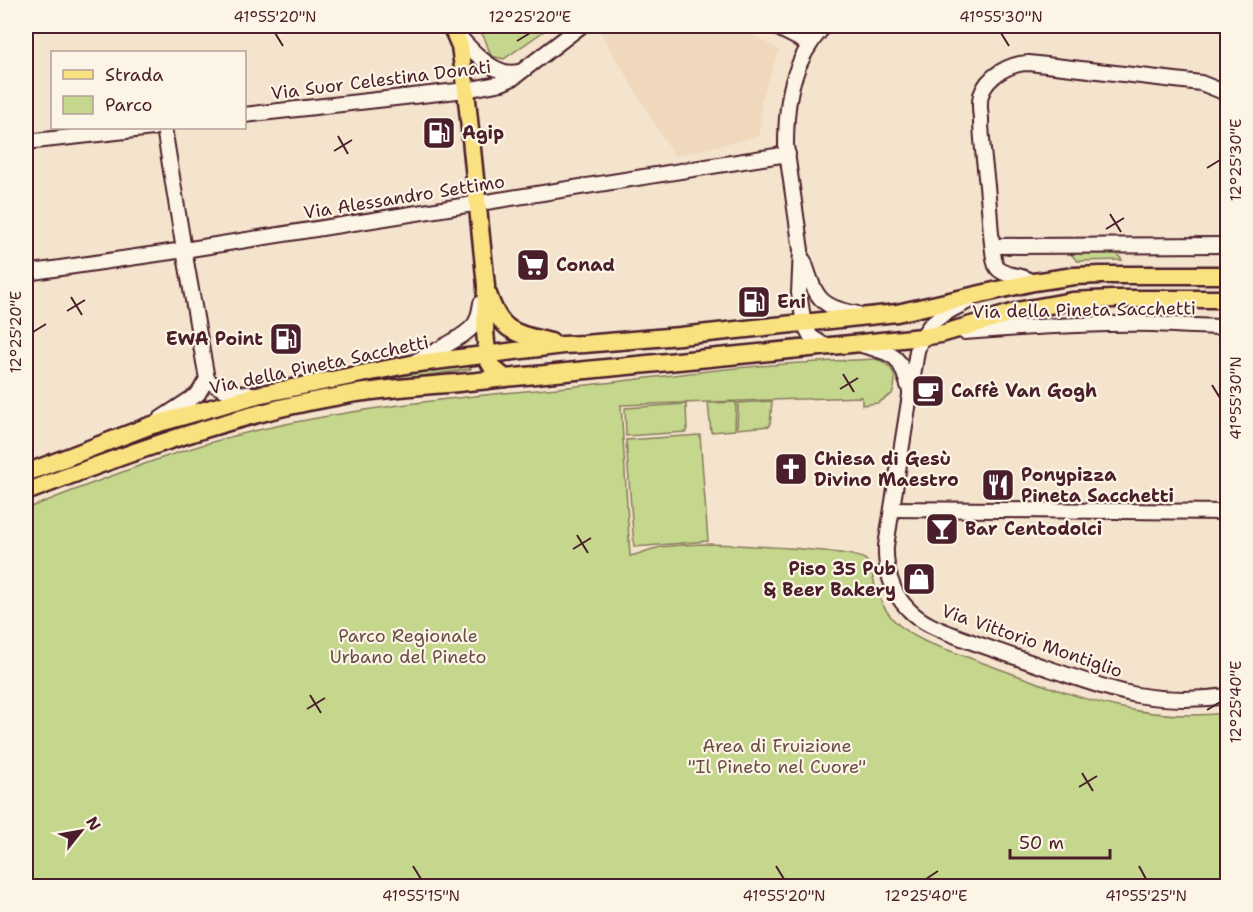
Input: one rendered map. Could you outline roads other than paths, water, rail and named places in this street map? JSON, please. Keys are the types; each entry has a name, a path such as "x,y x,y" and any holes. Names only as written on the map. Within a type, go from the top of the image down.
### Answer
{"main road":[{"path":"452,29 462,53 466,90 486,286 486,354 492,367 504,378"},
{"name":"Via della Pineta Sacchetti","path":"26,473 149,426 257,394 411,364 563,345 804,324 911,311 1034,282 1074,276 1227,275"},
{"name":"Via della Pineta Sacchetti","path":"486,286 494,310 506,327 524,335 563,345"},
{"name":"Via della Pineta Sacchetti","path":"26,492 169,441 270,411 371,392 922,337 941,334 1022,310 1072,301 1227,299"}],"street":[{"name":"Via Suor Celestina Donati","path":"246,115 466,90 502,83 513,78 581,26"},
{"path":"774,26 809,44"},
{"path":"824,26 809,44 797,67 789,100 786,133 801,250 799,293 804,324 811,337 825,346"},
{"name":"Via Suor Celestina Donati","path":"452,29 495,68 503,72 519,72"},
{"path":"1227,96 1201,83 1022,63 999,72 988,83 980,99 981,138 993,246 1227,245"},
{"path":"26,142 144,129"},
{"path":"149,426 198,394 207,379 164,129"},
{"name":"Via Alessandro Settimo","path":"26,273 788,154"},
{"name":"Via della Pineta Sacchetti","path":"993,246 995,262 999,270 1034,282"},
{"path":"801,250 814,289 821,299 837,310 880,315"},
{"path":"411,364 470,329 476,322 486,286"},
{"name":"Via della Pineta Sacchetti","path":"922,337 934,321 981,294"},
{"name":"Via della Pineta Sacchetti","path":"941,334 1094,325 1152,324 1227,327"},
{"name":"Via Vittorio Montiglio","path":"922,337 917,351 886,546 887,568 900,601 922,620 938,629 1107,688 1136,695 1166,698 1227,696"},
{"name":"Via Vittorio Montiglio","path":"855,343 886,352 896,358 902,367 911,393"},
{"path":"207,379 225,390 257,394"},
{"path":"892,509 1227,512"}],"place":[{"name":"Agip","path":"439,133"},
{"name":"Conad","path":"533,265"},
{"name":"Eni","path":"754,302"},
{"name":"EWA Point","path":"286,339"},
{"name":"Caffè Van Gogh","path":"928,391"},
{"name":"Chiesa di Gesù Divino Maestro","path":"791,469"},
{"name":"Ponypizza Pineta Sacchetti","path":"998,485"},
{"name":"Bar Centodolci","path":"942,529"},
{"name":"Piso 35 Pub & Beer Bakery","path":"919,579"}],"park label":[{"name":"Parco Regionale Urbano del Pineto","path":"408,646"},
{"name":"Area di Fruizione \"Il Pineto nel Cuore\"","path":"777,756"}]}
